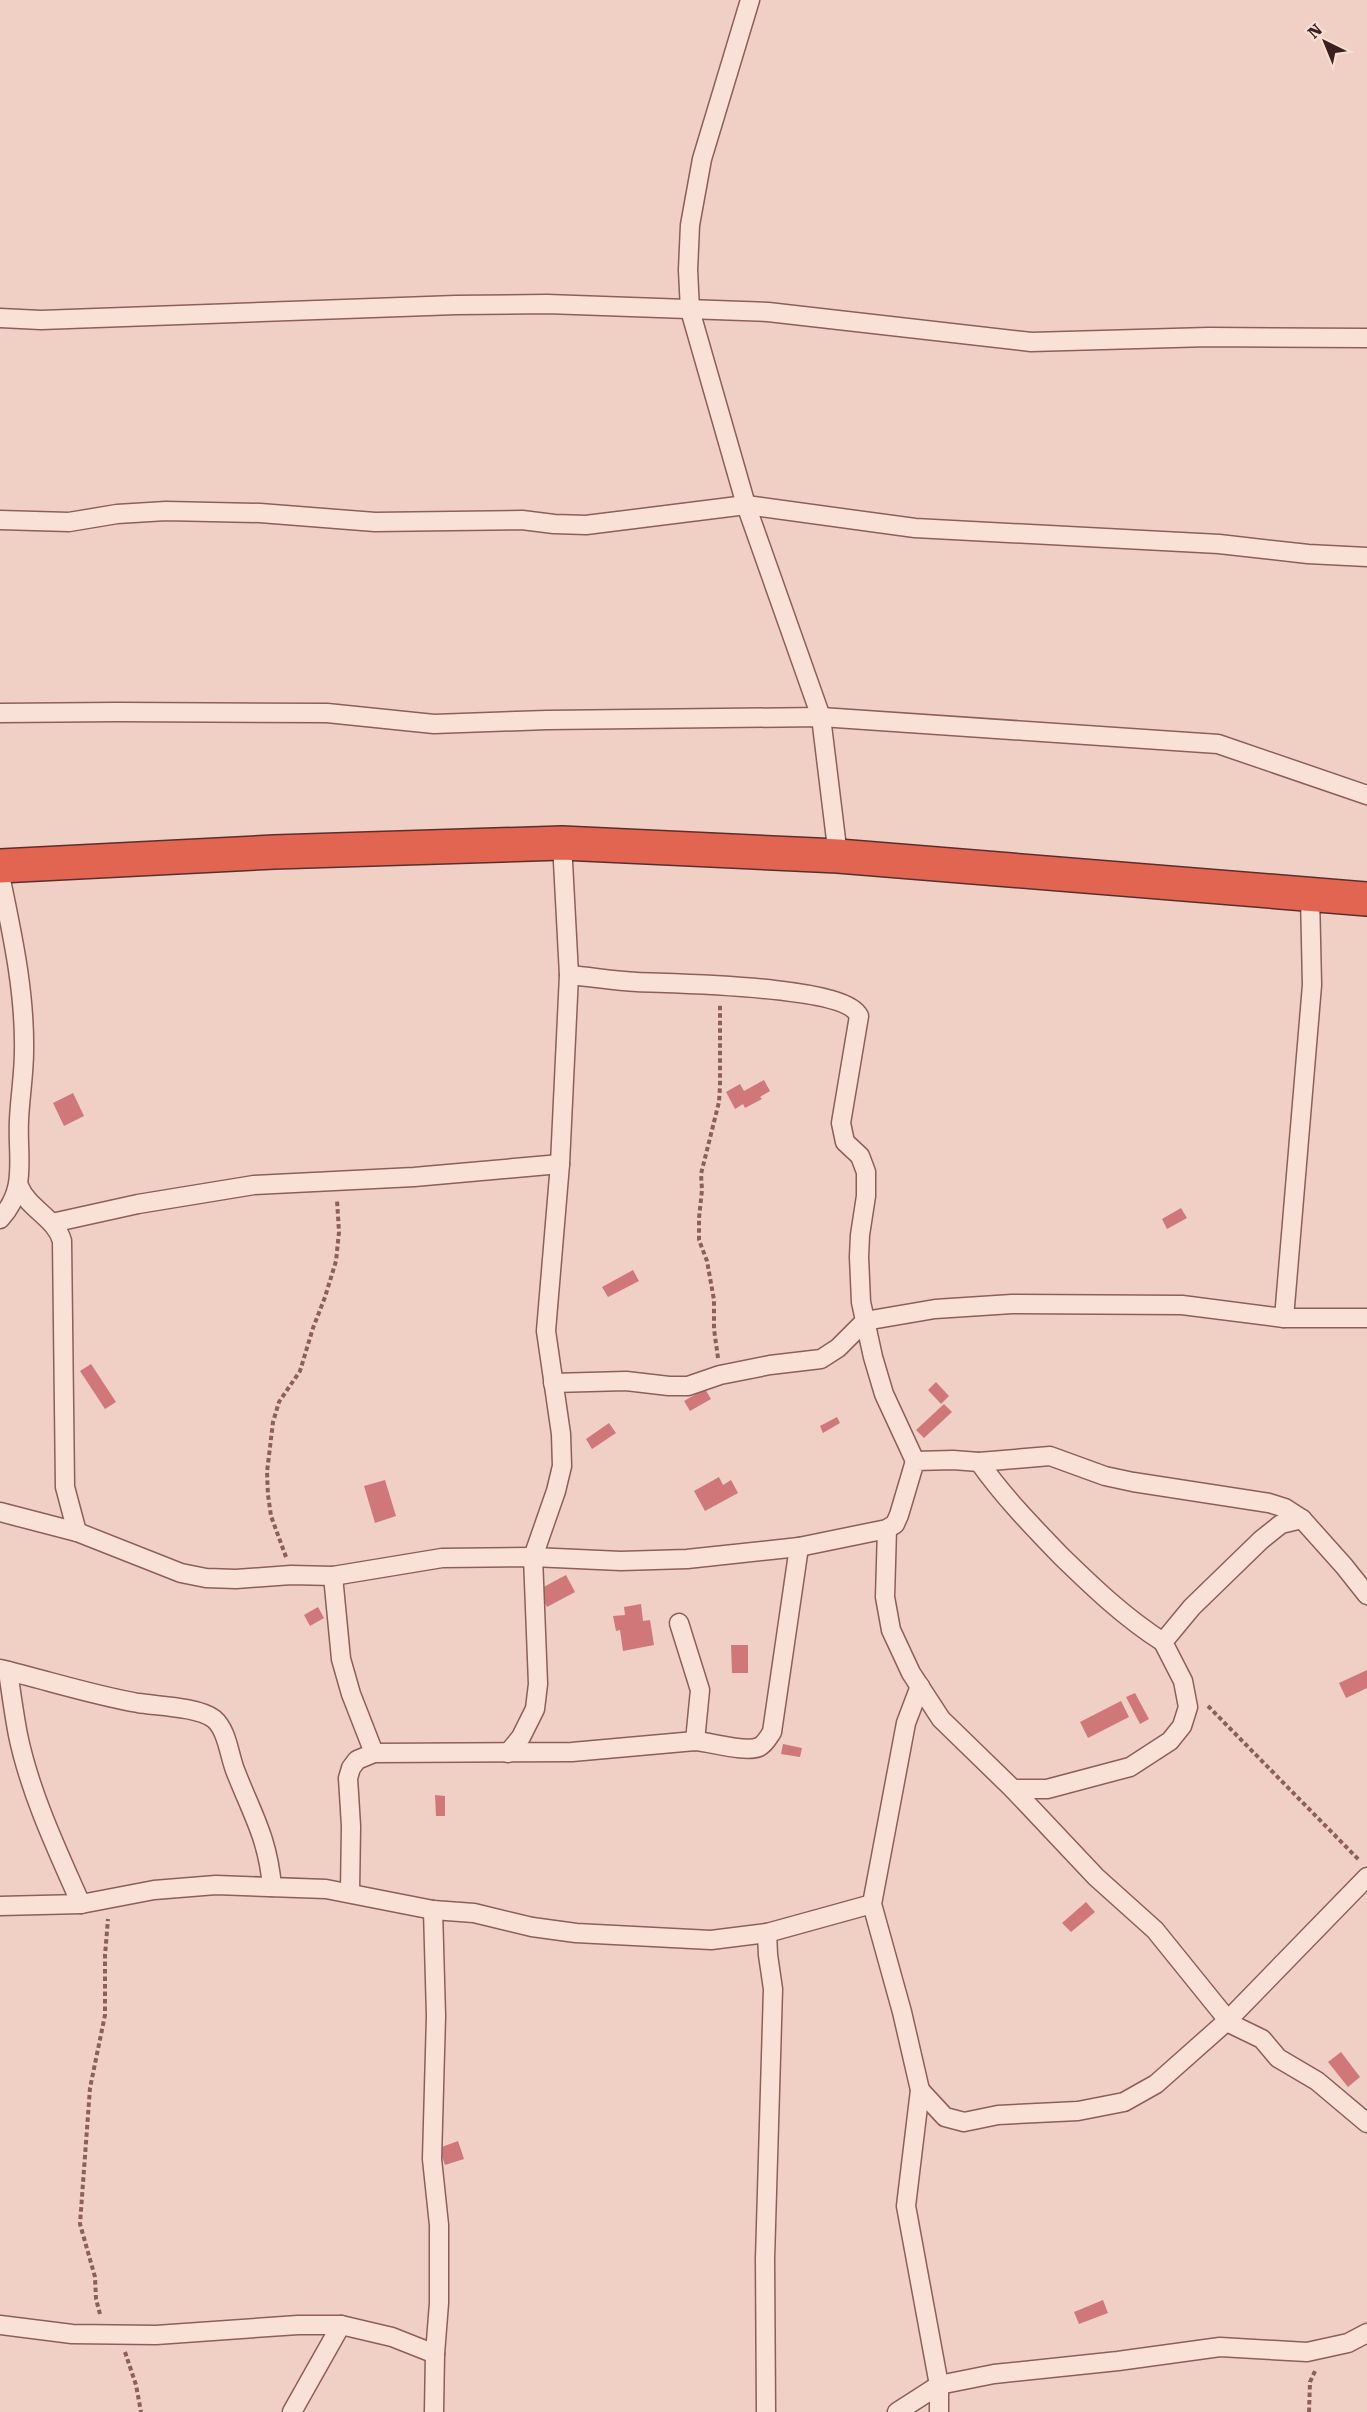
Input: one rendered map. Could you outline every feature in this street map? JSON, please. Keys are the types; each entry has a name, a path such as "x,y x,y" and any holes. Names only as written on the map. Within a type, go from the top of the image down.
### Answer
{"highway":[{"path":"0,866 274,852 562,843 838,856 1367,899"}],"street":[{"path":"750,0 702,159 690,225 688,270 690,310 746,505 821,717 838,856"},
{"path":"0,318 118,318 456,304 546,304 768,312 1030,342 1209,337 1367,338"},
{"path":"0,520 69,522 117,514 166,511 260,513 375,522 522,520 586,525 746,505 915,528 1219,544 1308,554 1367,557"},
{"path":"0,713 327,714 434,724 547,720 821,717 1218,744 1367,795"},
{"path":"508,1754 521,1737 535,1709 538,1684 533,1557 556,1491 562,1466 561,1434 546,1331 546,1314 560,1164 569,975 562,843"},
{"path":"0,875 17,961 24,1032 24,1070 19,1119 19,1186 15,1199 0,1219"},
{"path":"1284,1318 1312,985 1310,896"},
{"path":"0,1512 77,1532 181,1573 206,1578 236,1579 291,1575 333,1576 442,1558 533,1557 621,1561 687,1559 799,1547 887,1528 895,1524 915,1461 884,1394 873,1357 861,1302 859,1257 866,1197 866,1172 860,1156 845,1142 841,1123 858,1013 844,1005 788,990 634,982 569,975"},
{"path":"52,1223 138,1204 254,1185 414,1177 560,1164"},
{"path":"19,1186 25,1198 52,1223 62,1241 65,1487 77,1532"},
{"path":"553,1383 626,1381 687,1386 720,1375 770,1365 821,1359 838,1348 866,1322 935,1309 1012,1304 1182,1305 1284,1318 1367,1318"},
{"path":"915,1461 980,1462 1050,1456 1105,1476 1269,1503 1285,1508 1302,1520 1367,1595"},
{"path":"980,1462 997,1487 1106,1600 1133,1623 1163,1642 1183,1681 1188,1707 1182,1726 1170,1741 1130,1767 1047,1789 1013,1789"},
{"path":"1163,1642 1192,1607 1261,1540 1281,1524 1302,1520"},
{"path":"887,1528 885,1598 891,1630 911,1674 942,1719 1096,1876 1155,1930 1227,2021 1236,2028 1262,2039 1278,2058 1317,2081 1367,2123"},
{"path":"350,1892 351,1826 348,1778 357,1760 374,1753 572,1752 695,1741 745,1749 758,1748 766,1742 772,1732 799,1547"},
{"path":"333,1576 341,1659 351,1695 374,1753"},
{"path":"679,1623 700,1690 695,1741"},
{"path":"81,1904 56,1849 28,1770 4,1670 212,1718 220,1726 234,1769 263,1835 270,1860 272,1887"},
{"path":"920,1686 906,1723 872,1904 902,2012 920,2090 906,2206 939,2385 939,2412"},
{"path":"920,2090 945,2116 964,2122 998,2115 1078,2111 1124,2102 1156,2084 1227,2021 1367,1877"},
{"path":"0,1906 81,1904 154,1890 216,1885 272,1887 350,1892 433,1910 474,1913 532,1927 576,1933 711,1940 767,1933 872,1904"},
{"path":"433,1910 436,2016 432,2158 439,2225 439,2303 434,2412"},
{"path":"766,2412 765,2248 772,1989 767,1933"},
{"path":"0,2325 72,2334 156,2335 298,2325 341,2325 392,2337 435,2354"},
{"path":"292,2412 341,2325"},
{"path":"897,2412 939,2385 994,2374 1118,2361 1220,2347 1307,2352 1348,2343 1367,2333"}],"path":[{"path":"720,986 719,1102 701,1174 699,1218 699,1240 707,1261 714,1300 714,1329 720,1375"},
{"path":"291,1575 270,1516 267,1472 273,1422 279,1402 300,1371 336,1261 339,1232 336,1181"},
{"path":"1183,1681 1367,1868"},
{"path":"111,1899 105,1955 105,2015 90,2088 80,2224 84,2245 95,2277 99,2313 118,2333 136,2385 141,2412"},
{"path":"1309,2412 1310,2382 1317,2369 1337,2345"}],"building":[{"path":"764,1080 770,1091 760,1097 762,1099 745,1108 743,1104 735,1109 726,1092 740,1084 744,1091"},
{"path":"73,1093 84,1116 64,1126 53,1103"},
{"path":"1181,1208 1187,1218 1167,1229 1162,1219"},
{"path":"633,1270 639,1281 608,1297 602,1287"},
{"path":"91,1364 116,1402 105,1409 80,1371"},
{"path":"936,1382 949,1396 941,1404 928,1390"},
{"path":"705,1389 711,1399 690,1411 684,1401"},
{"path":"944,1404 952,1412 924,1438 916,1430"},
{"path":"837,1417 840,1423 823,1433 820,1426"},
{"path":"609,1423 616,1433 592,1449 586,1439"},
{"path":"719,1477 723,1485 731,1480 738,1493 705,1511 694,1491"},
{"path":"385,1480 396,1516 375,1523 364,1486"},
{"path":"566,1575 575,1592 547,1607 538,1590"},
{"path":"641,1604 643,1621 650,1620 654,1645 623,1651 620,1630 616,1631 613,1616 625,1615 624,1607"},
{"path":"318,1607 324,1618 310,1626 304,1615"},
{"path":"731,1645 748,1645 748,1673 732,1673"},
{"path":"1367,1670 1367,1688 1346,1698 1339,1683"},
{"path":"1135,1693 1149,1719 1140,1724 1126,1697"},
{"path":"1121,1701 1129,1717 1088,1738 1080,1722"},
{"path":"783,1744 802,1748 800,1757 781,1754"},
{"path":"435,1795 445,1796 445,1816 436,1816"},
{"path":"1086,1902 1095,1912 1071,1932 1062,1923"},
{"path":"1341,2052 1360,2077 1348,2087 1328,2062"},
{"path":"458,2141 464,2159 445,2165 439,2148"},
{"path":"1103,2300 1108,2313 1079,2324 1074,2312"}]}
